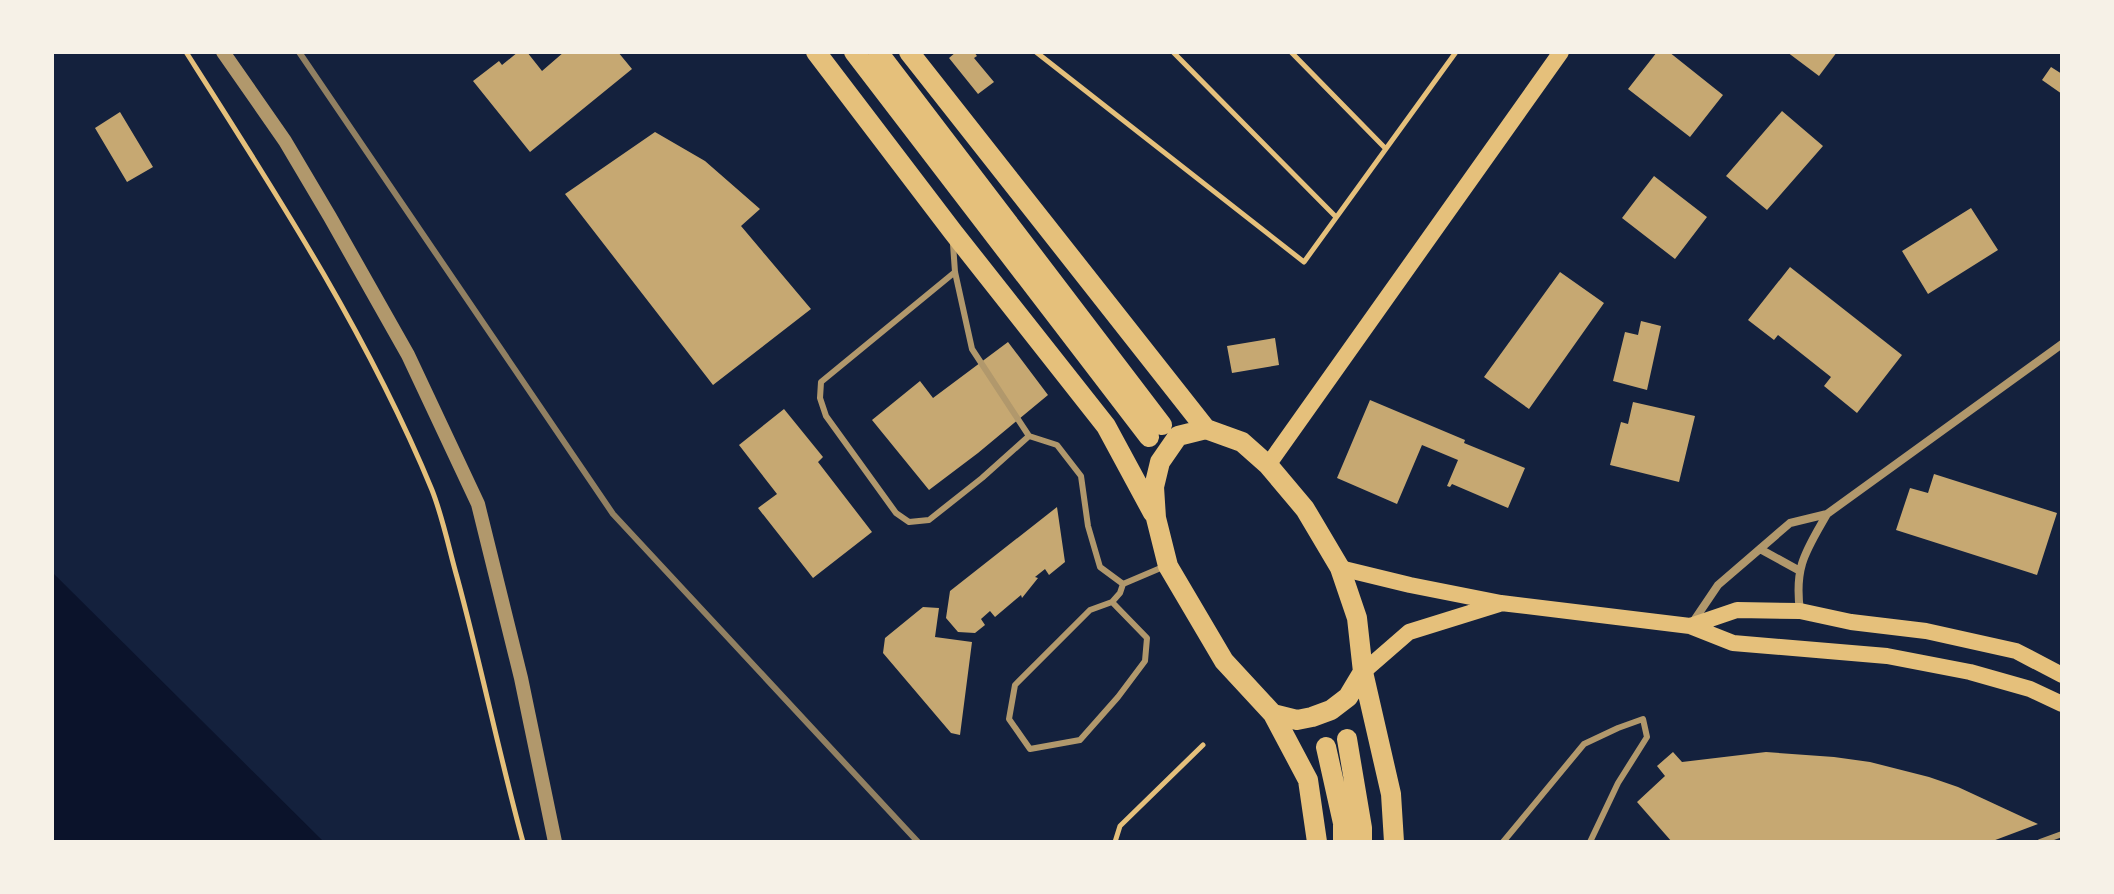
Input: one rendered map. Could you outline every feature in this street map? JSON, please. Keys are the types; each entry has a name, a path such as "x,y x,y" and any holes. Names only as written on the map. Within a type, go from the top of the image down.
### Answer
{"main road":[{"path":"854,52 1155,431 878,52"},
{"path":"909,52 1206,429 1242,442 1268,465 1305,509 1340,568 1357,618 1363,672 1391,794 1394,842"},
{"path":"1268,465 1561,52"},
{"path":"821,56 953,232 1106,426 1156,518"},
{"path":"1206,429 1178,436 1160,462 1154,487 1156,518 1168,566 1224,661 1273,714 1308,780 1317,842"},
{"path":"1340,568 1501,603 1690,626 1733,643 1887,656 1970,672 2030,689 2062,704"},
{"path":"1273,714 1297,720 1331,710 1348,697 1363,672 1409,632 1501,603"},
{"path":"1690,626 1737,610 1800,611 1851,622 1926,631 2016,651 2062,675"},
{"path":"1347,739 1362,842"},
{"path":"1326,747 1343,823 1343,842"}],"street":[{"path":"223,52 285,141 346,245 408,355 478,504 521,678 555,842"},
{"path":"1690,626 1718,585 1790,523 1827,514 2062,344"},
{"path":"1800,611 1797,587 1804,554 1827,514"},
{"path":"1760,549 1800,571"}],"lane":[{"path":"953,232 955,272 972,349 1029,436 1057,445 1081,476 1088,526 1100,567 1123,584"},
{"path":"955,272 821,382 820,398 826,416 896,513 909,522 929,520 1029,436"},
{"path":"1112,602 1147,638 1145,661 1080,740 1030,749 1009,719 1015,685 1090,610 1112,602 1123,584 1168,566"},
{"path":"1503,842 1584,744 1643,719 1647,737 1618,783 1590,842"},
{"path":"2040,842 2062,834"}],"path":[{"path":"186,52 286,210 381,377 433,493 479,655 523,842"},
{"path":"1036,52 1304,262 1456,52"},
{"path":"1173,52 1336,217"},
{"path":"1291,52 1385,148"},
{"path":"1115,842 1120,826 1203,745"}],"water":[{"path":"52,572 324,842 52,842"}],"building":[{"path":"518,52 527,52 542,71 564,52 618,52 632,69 530,152 473,81 499,61 502,65"},
{"path":"956,52 974,52 977,56 974,58 994,82 978,94 949,58"},
{"path":"1657,52 1669,52 1723,95 1690,137 1628,89"},
{"path":"1787,52 1837,52 1819,76"},
{"path":"2051,67 2062,74 2062,94 2042,80"},
{"path":"1782,111 1823,146 1767,210 1726,176"},
{"path":"120,112 153,167 127,182 95,128"},
{"path":"655,132 705,161 760,209 741,226 811,309 713,385 565,194"},
{"path":"1654,176 1707,217 1675,259 1622,218"},
{"path":"1971,208 1998,250 1928,294 1902,251"},
{"path":"1790,267 1902,355 1857,413 1824,386 1831,377 1778,335 1774,340 1748,320"},
{"path":"1560,272 1604,303 1529,409 1484,377"},
{"path":"1641,321 1661,326 1647,390 1613,381 1625,332 1638,335"},
{"path":"1275,338 1279,365 1232,373 1227,346"},
{"path":"1008,342 1048,395 929,490 872,420 920,381 933,398"},
{"path":"1370,400 1525,468 1508,508 1452,484 1447,486 1458,460 1422,445 1397,504 1337,478"},
{"path":"1633,402 1695,416 1679,482 1610,465 1621,422 1628,424"},
{"path":"784,409 823,457 818,462 872,532 813,578 758,508 777,494 739,445"},
{"path":"1934,474 2057,513 2037,575 1896,530 1910,488 1928,493"},
{"path":"1057,507 1065,562 1049,575 1045,569 1035,577 1038,578 1022,598 1021,595 995,617 990,611 981,619 985,625 975,633 958,632 946,618 950,591"},
{"path":"923,607 939,608 935,637 972,642 960,735 951,733 883,653 885,638"},
{"path":"1673,752 1682,762 1766,752 1870,762 1958,787 2038,824 1990,842 1672,842 1637,802 1665,776 1657,766"}],"railway":[{"path":"299,52 613,514 918,842"}]}
